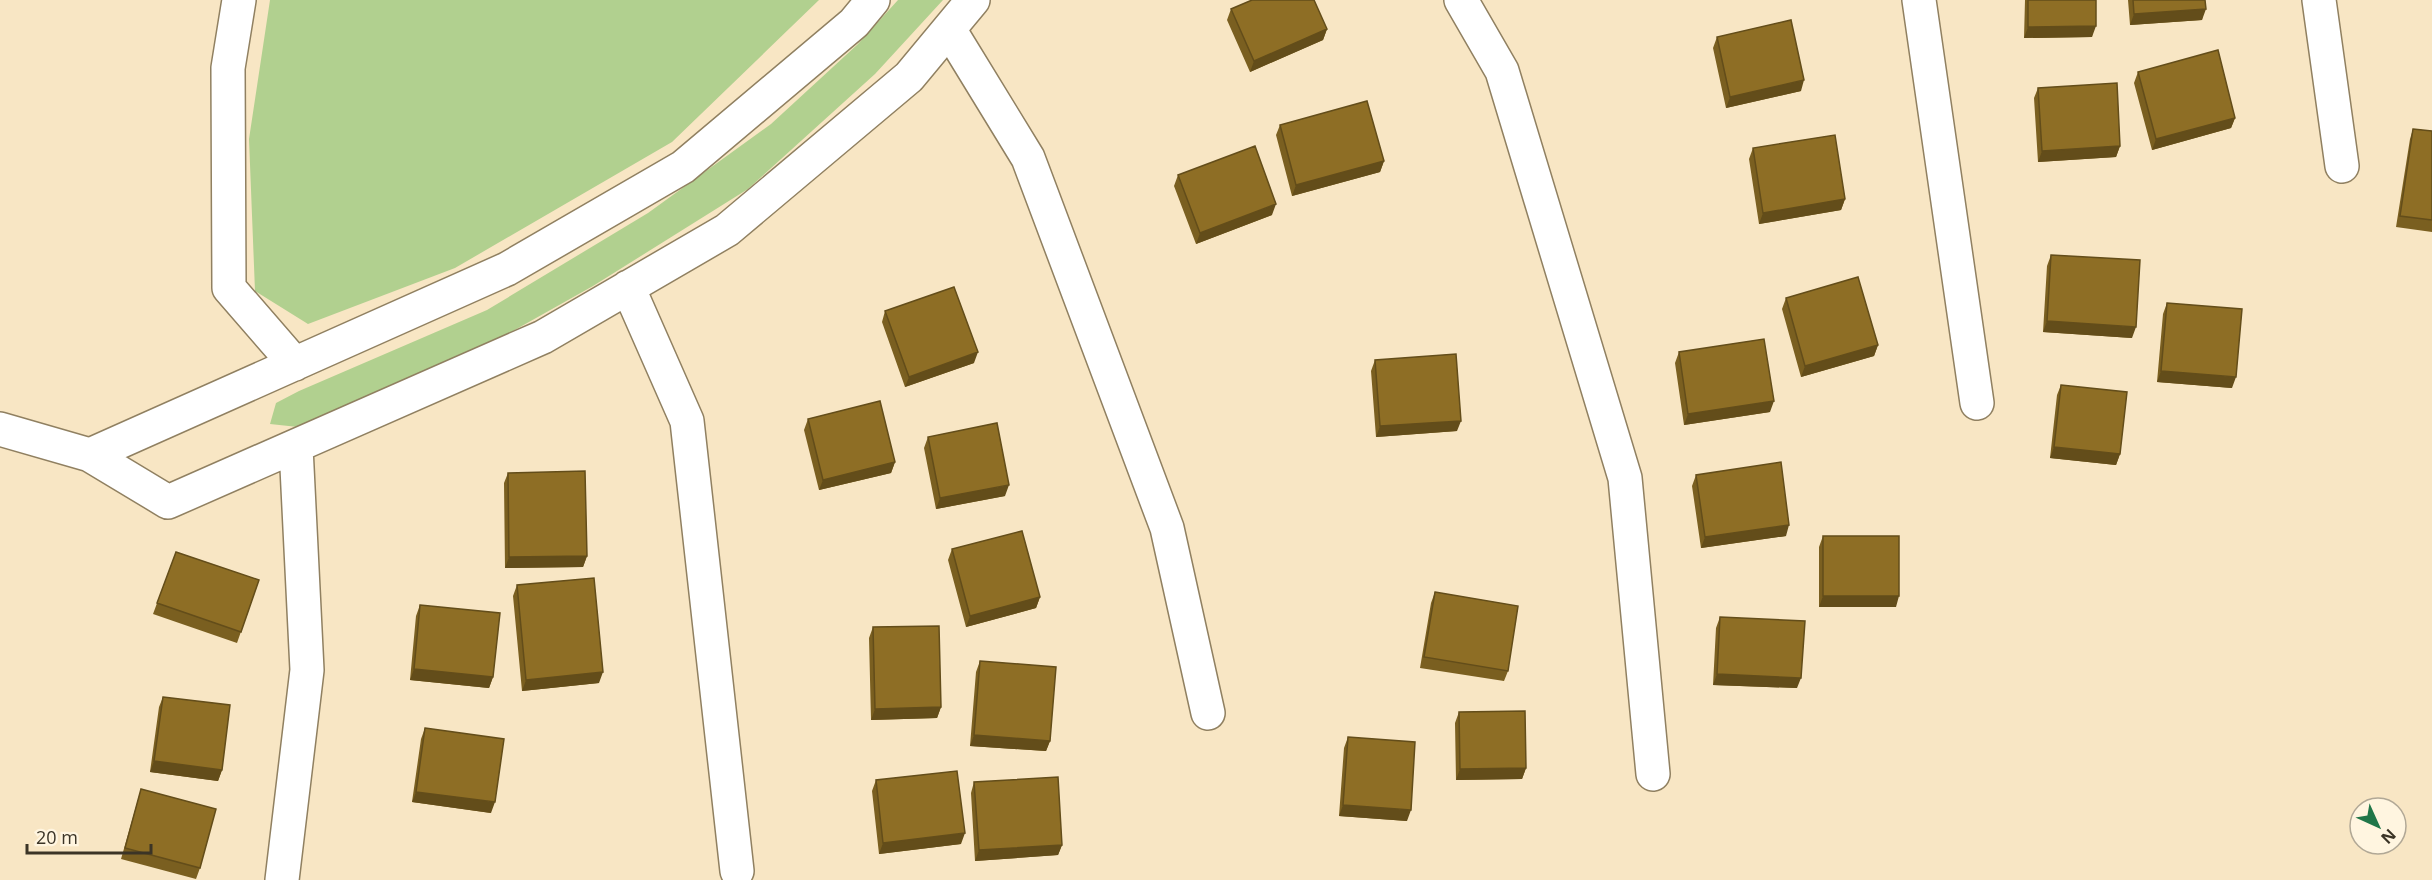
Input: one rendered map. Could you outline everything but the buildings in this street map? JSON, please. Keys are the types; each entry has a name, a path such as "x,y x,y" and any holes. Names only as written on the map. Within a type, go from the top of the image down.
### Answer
{"street":[{"path":"239,0 228,69 229,288 295,364"},
{"path":"90,455 507,268 683,167 854,23 873,0"},
{"path":"0,429 90,455 168,502 296,447 543,337 727,230 909,76 973,0"},
{"path":"1461,0 1502,71 1625,478 1653,774"},
{"path":"1919,0 1977,404"},
{"path":"2319,0 2342,166"},
{"path":"949,29 1028,158 1167,528 1208,713"},
{"path":"628,287 687,421 737,870"},
{"path":"282,880 307,670 296,447"}],"green space":[{"path":"270,0 819,0 672,142 455,268 308,324 255,291 249,139"},
{"path":"898,0 943,0 875,74 748,189 593,286 502,337 408,383 298,427 270,424 276,403 487,310 648,213 771,124 858,44"}]}
